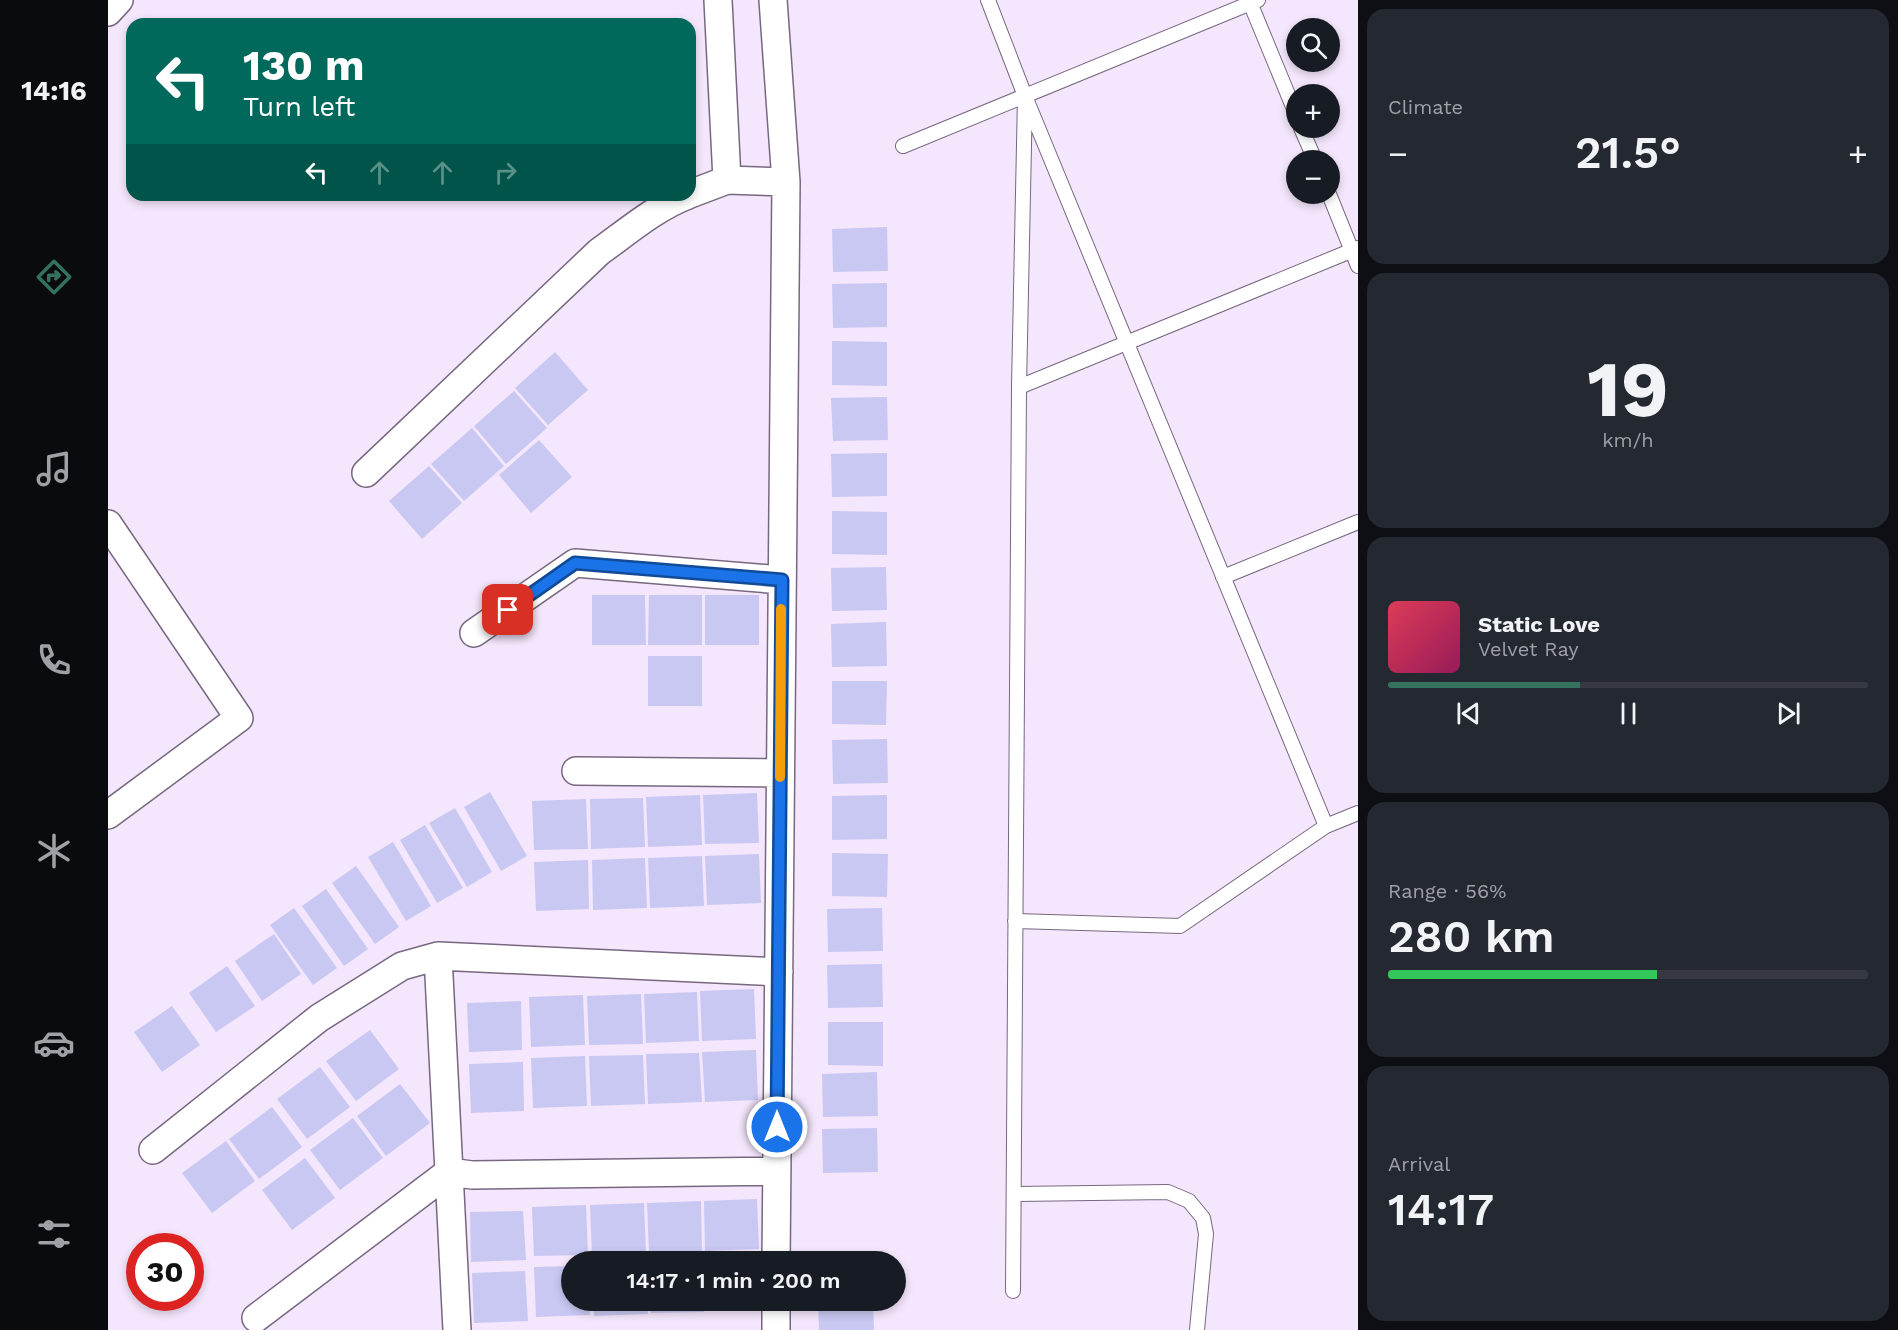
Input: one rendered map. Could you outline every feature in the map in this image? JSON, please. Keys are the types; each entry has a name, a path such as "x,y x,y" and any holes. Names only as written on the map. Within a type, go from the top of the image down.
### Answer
{"street":[{"path":"108,12 119,0"},
{"path":"718,0 727,180"},
{"path":"772,0 786,182 776,1251"},
{"path":"696,192 727,180 786,182"},
{"path":"366,473 599,252 674,201"},
{"path":"108,524 239,718 108,816"},
{"path":"474,633 575,563 782,580"},
{"path":"576,771 780,773"},
{"path":"153,1150 319,1018 402,966 438,956 779,972"},
{"path":"438,956 457,1330"},
{"path":"256,1318 449,1172 483,1175 777,1171"},
{"path":"776,1311 776,1330"}],"lane":[{"path":"988,0 1126,343 1326,826"},
{"path":"903,146 1252,1 1286,88"},
{"path":"1013,1291 1019,387 1025,96"},
{"path":"1334,204 1355,249 1358,266"},
{"path":"1019,387 1355,249"},
{"path":"1223,577 1358,522"},
{"path":"1015,921 1180,927 1326,826 1358,813"},
{"path":"1014,1194 1168,1192 1190,1201 1203,1218 1206,1234 1197,1330"}],"building":[{"path":"887,227 888,271 833,272 832,229"},
{"path":"887,283 887,327 833,328 832,284"},
{"path":"832,341 887,342 887,386 832,385"},
{"path":"555,352 588,390 548,425 515,388"},
{"path":"514,391 547,428 506,464 474,426"},
{"path":"887,397 888,440 833,441 831,398"},
{"path":"472,428 504,466 464,501 431,464"},
{"path":"539,440 572,477 531,513 499,475"},
{"path":"887,453 887,496 832,497 831,454"},
{"path":"429,466 462,503 422,539 389,501"},
{"path":"832,511 887,512 887,555 832,554"},
{"path":"886,567 887,610 832,611 831,568"},
{"path":"592,595 645,595 646,645 592,645"},
{"path":"649,595 702,595 702,645 648,645"},
{"path":"705,595 759,595 759,645 705,645"},
{"path":"886,622 887,666 832,667 831,624"},
{"path":"648,656 702,656 702,706 648,706"},
{"path":"832,681 887,681 886,725 832,724"},
{"path":"887,739 888,783 833,784 832,740"},
{"path":"490,792 527,856 501,871 464,807"},
{"path":"757,793 759,843 705,844 703,795"},
{"path":"700,795 702,845 648,847 646,797"},
{"path":"887,795 887,839 832,840 832,796"},
{"path":"643,798 645,847 591,849 590,799"},
{"path":"586,799 588,849 534,850 532,801"},
{"path":"455,808 492,872 467,887 429,823"},
{"path":"425,825 463,888 437,903 400,840"},
{"path":"393,842 431,906 406,921 368,857"},
{"path":"832,853 888,854 887,897 832,896"},
{"path":"759,854 761,903 707,905 705,856"},
{"path":"702,856 704,906 650,908 648,858"},
{"path":"645,858 647,908 593,910 592,860"},
{"path":"588,860 589,909 536,911 534,862"},
{"path":"356,866 399,927 375,944 332,883"},
{"path":"326,889 368,949 344,966 302,906"},
{"path":"294,908 337,968 313,985 270,925"},
{"path":"882,908 883,951 828,952 827,909"},
{"path":"274,934 301,974 262,1001 235,961"},
{"path":"882,964 883,1007 828,1008 827,965"},
{"path":"227,966 255,1006 216,1032 189,993"},
{"path":"754,989 756,1039 702,1041 700,991"},
{"path":"697,992 699,1041 646,1043 644,994"},
{"path":"641,994 643,1044 589,1045 587,996"},
{"path":"583,995 585,1045 531,1047 529,997"},
{"path":"521,1001 522,1050 469,1052 467,1003"},
{"path":"172,1006 200,1045 162,1072 134,1032"},
{"path":"828,1022 883,1022 883,1066 828,1065"},
{"path":"370,1030 399,1069 356,1101 326,1061"},
{"path":"756,1050 758,1100 705,1102 702,1052"},
{"path":"699,1053 702,1102 648,1104 646,1054"},
{"path":"643,1055 645,1104 591,1106 589,1056"},
{"path":"585,1056 587,1106 533,1108 531,1058"},
{"path":"523,1062 524,1111 471,1113 469,1064"},
{"path":"320,1067 350,1107 307,1139 277,1099"},
{"path":"877,1072 878,1116 823,1117 822,1074"},
{"path":"400,1084 430,1123 386,1156 357,1116"},
{"path":"272,1107 302,1147 259,1179 229,1139"},
{"path":"353,1118 383,1158 340,1190 310,1150"},
{"path":"877,1128 878,1172 823,1173 822,1129"},
{"path":"226,1141 255,1181 212,1213 182,1173"},
{"path":"305,1158 335,1198 292,1230 262,1190"},
{"path":"757,1199 759,1249 705,1251 704,1201"},
{"path":"701,1201 702,1251 649,1251 647,1203"},
{"path":"644,1203 646,1251 592,1251 590,1205"},
{"path":"586,1205 588,1251 561,1251 561,1256 534,1256 532,1207"},
{"path":"523,1211 526,1260 471,1262 470,1212"},
{"path":"561,1266 561,1311 590,1311 590,1315 536,1317 534,1267"},
{"path":"525,1271 528,1321 474,1323 472,1273"},
{"path":"594,1311 648,1311 648,1314 594,1316"},
{"path":"651,1311 704,1311 704,1312 651,1313"},
{"path":"818,1311 873,1311 874,1330 819,1330"}],"slow traffic":[{"path":"780,777 781,609"}],"route":[{"path":"508,610 575,563 782,580 777,1127"}]}
